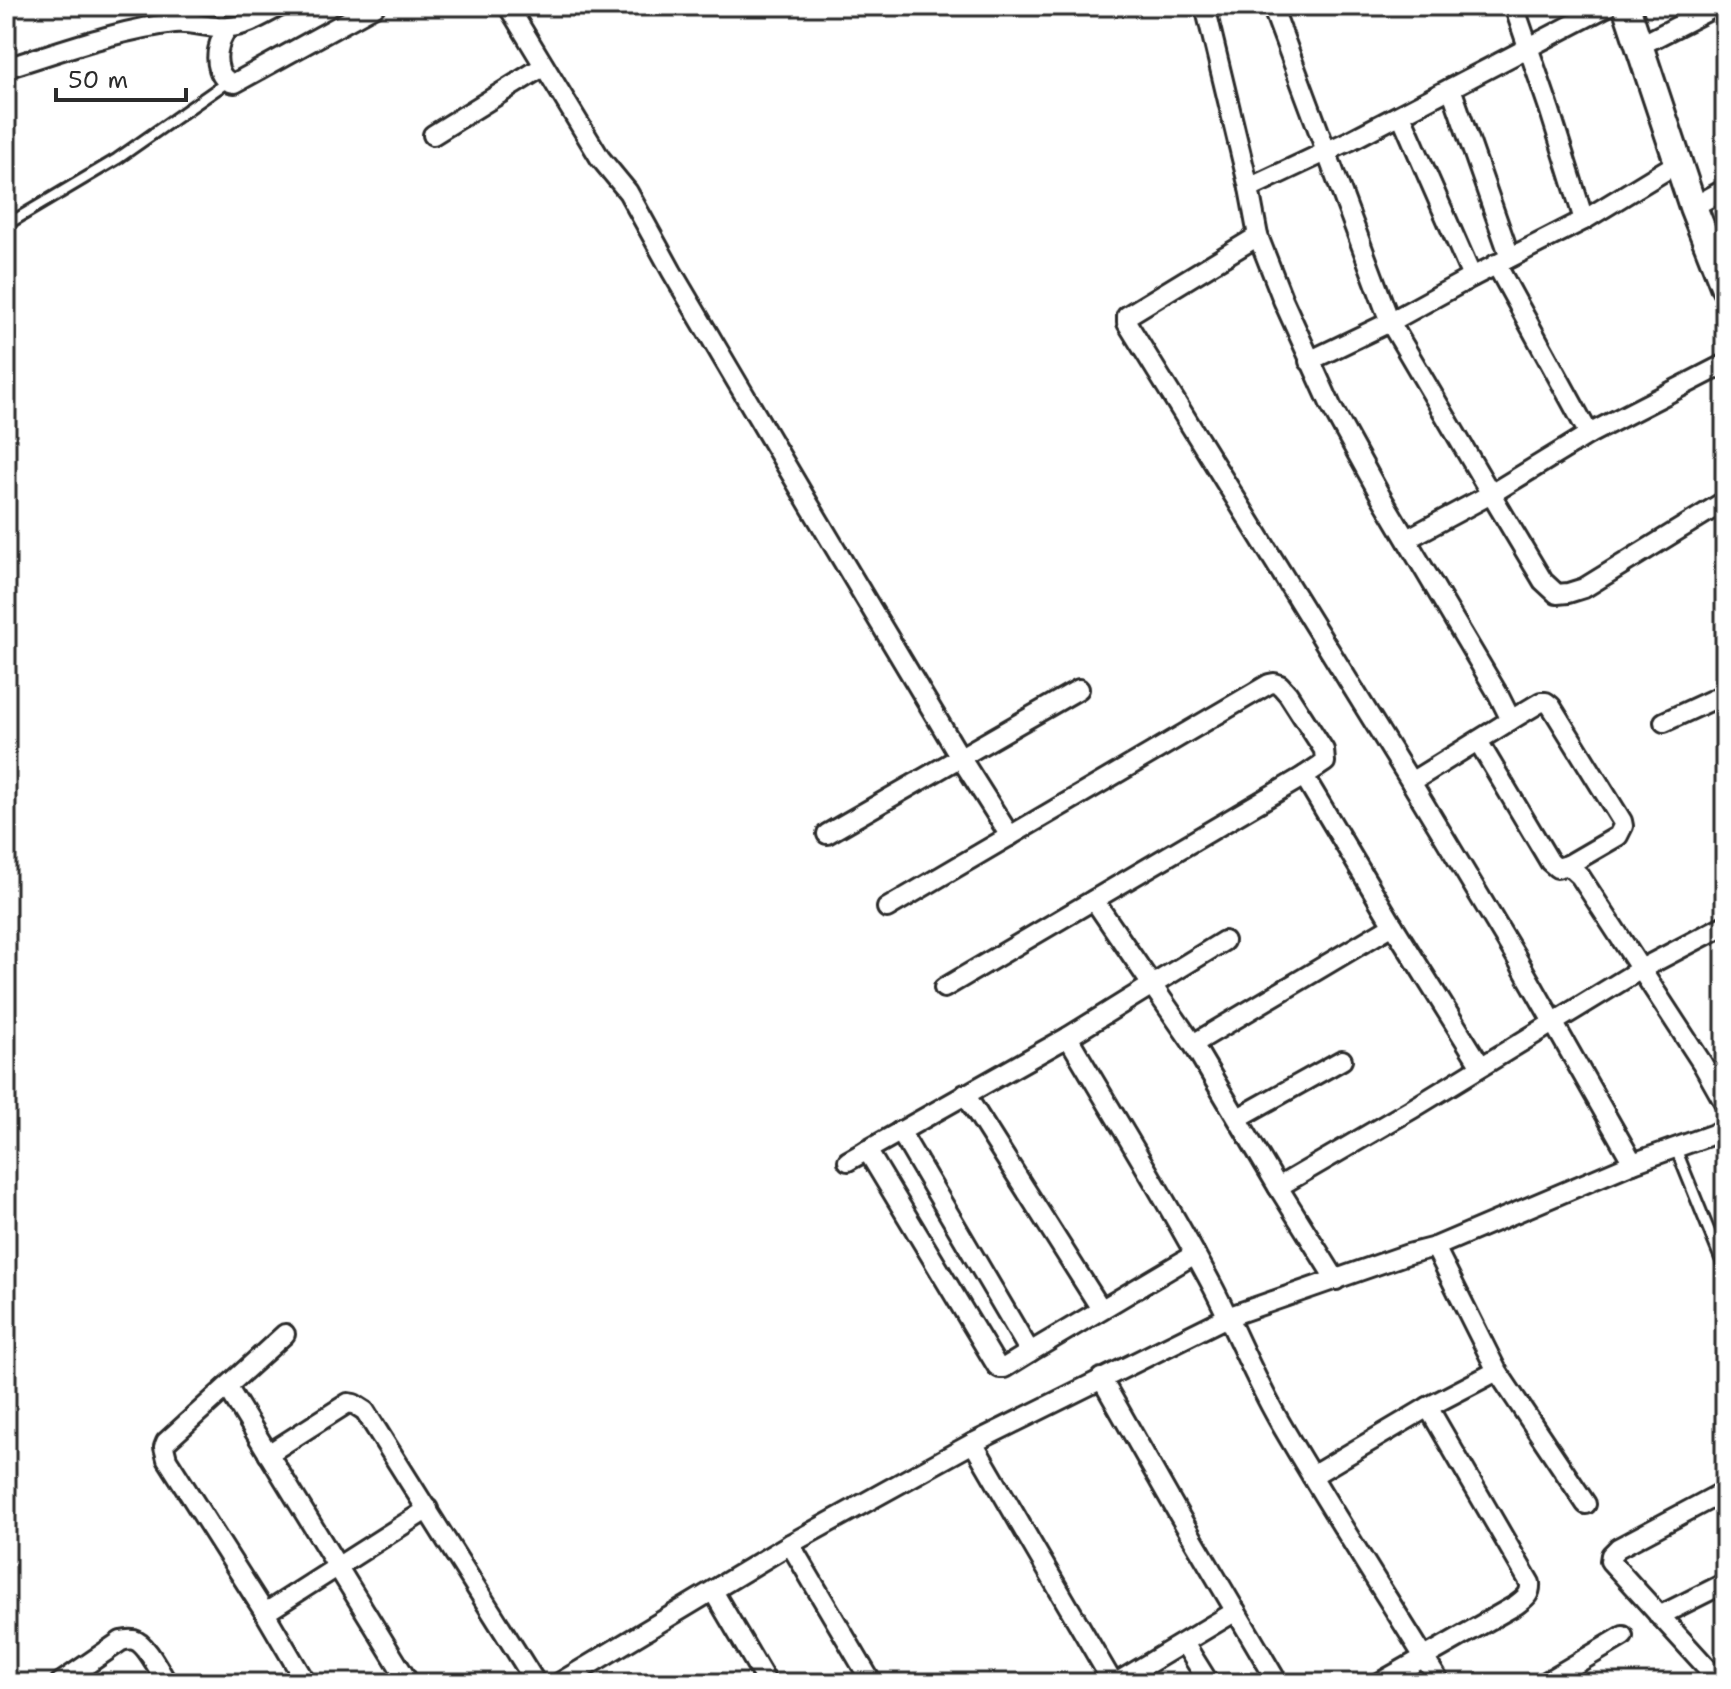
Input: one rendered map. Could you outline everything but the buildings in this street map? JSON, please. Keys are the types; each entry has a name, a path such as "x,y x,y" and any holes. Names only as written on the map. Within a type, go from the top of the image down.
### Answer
{"street":[{"path":"6,68 127,31 186,22 227,28 281,6"},
{"path":"227,28 219,46 217,62 227,82 235,83 375,6"},
{"path":"508,6 600,158 628,192 672,272 1010,836"},
{"path":"1205,6 1258,236 1309,361 1356,452 1511,720"},
{"path":"1272,6 1390,322 1543,581 1557,594 1584,588 1725,501"},
{"path":"1514,6 1584,220"},
{"path":"1249,188 1401,115 1608,6"},
{"path":"1626,6 1693,207 1725,288"},
{"path":"1639,46 1717,6"},
{"path":"433,135 544,66"},
{"path":"1451,88 1503,260 1589,434"},
{"path":"1401,115 1472,277"},
{"path":"1309,361 1584,220 1679,162"},
{"path":"1693,207 1725,189"},
{"path":"1258,236 1130,314 1127,323 1411,782 1554,1022 1633,1163"},
{"path":"1407,539 1491,494 1589,434 1725,364"},
{"path":"887,908 1269,684 1280,685 1288,694 1324,750 1325,762 944,988"},
{"path":"827,834 1079,689"},
{"path":"1664,722 1725,694"},
{"path":"1411,782 1541,702 1546,702 1622,821 1618,836 1568,865 1557,868 1550,862 1478,741"},
{"path":"1304,776 1481,1066"},
{"path":"1568,865 1580,876 1702,1063 1725,1104"},
{"path":"1094,900 1193,1044 1336,1280"},
{"path":"1193,1044 1393,925"},
{"path":"1278,1187 1400,1117 1641,969 1725,925"},
{"path":"848,1161 1068,1037 1224,941"},
{"path":"1068,1037 1195,1254 1277,1417 1440,1683"},
{"path":"1238,1118 1342,1060"},
{"path":"965,1094 1101,1309"},
{"path":"559,1683 790,1544 973,1443 1227,1317 1435,1247 1633,1163 1725,1130"},
{"path":"900,1131 1030,1352"},
{"path":"867,1150 1000,1368 1195,1254"},
{"path":"1435,1247 1497,1371 1586,1504"},
{"path":"285,1334 166,1442 164,1450 306,1683"},
{"path":"1312,1476 1428,1407 1497,1371"},
{"path":"1101,1378 1278,1683"},
{"path":"228,1388 409,1683"},
{"path":"268,1454 348,1403 365,1411 536,1683"},
{"path":"1379,1683 1516,1605 1530,1591 1530,1583 1428,1407"},
{"path":"973,1443 1114,1683 1236,1611"},
{"path":"1721,1683 1610,1561 1618,1548 1725,1491"},
{"path":"265,1613 428,1509"},
{"path":"790,1544 872,1683"},
{"path":"1659,1616 1725,1583"},
{"path":"713,1591 767,1683"},
{"path":"1544,1683 1623,1636"},
{"path":"60,1683 121,1641 131,1639 146,1649 167,1683"},
{"path":"1184,1643 1209,1683"}],"lane":[{"path":"6,225 117,159 227,82"},
{"path":"1675,1147 1725,1270"}]}
